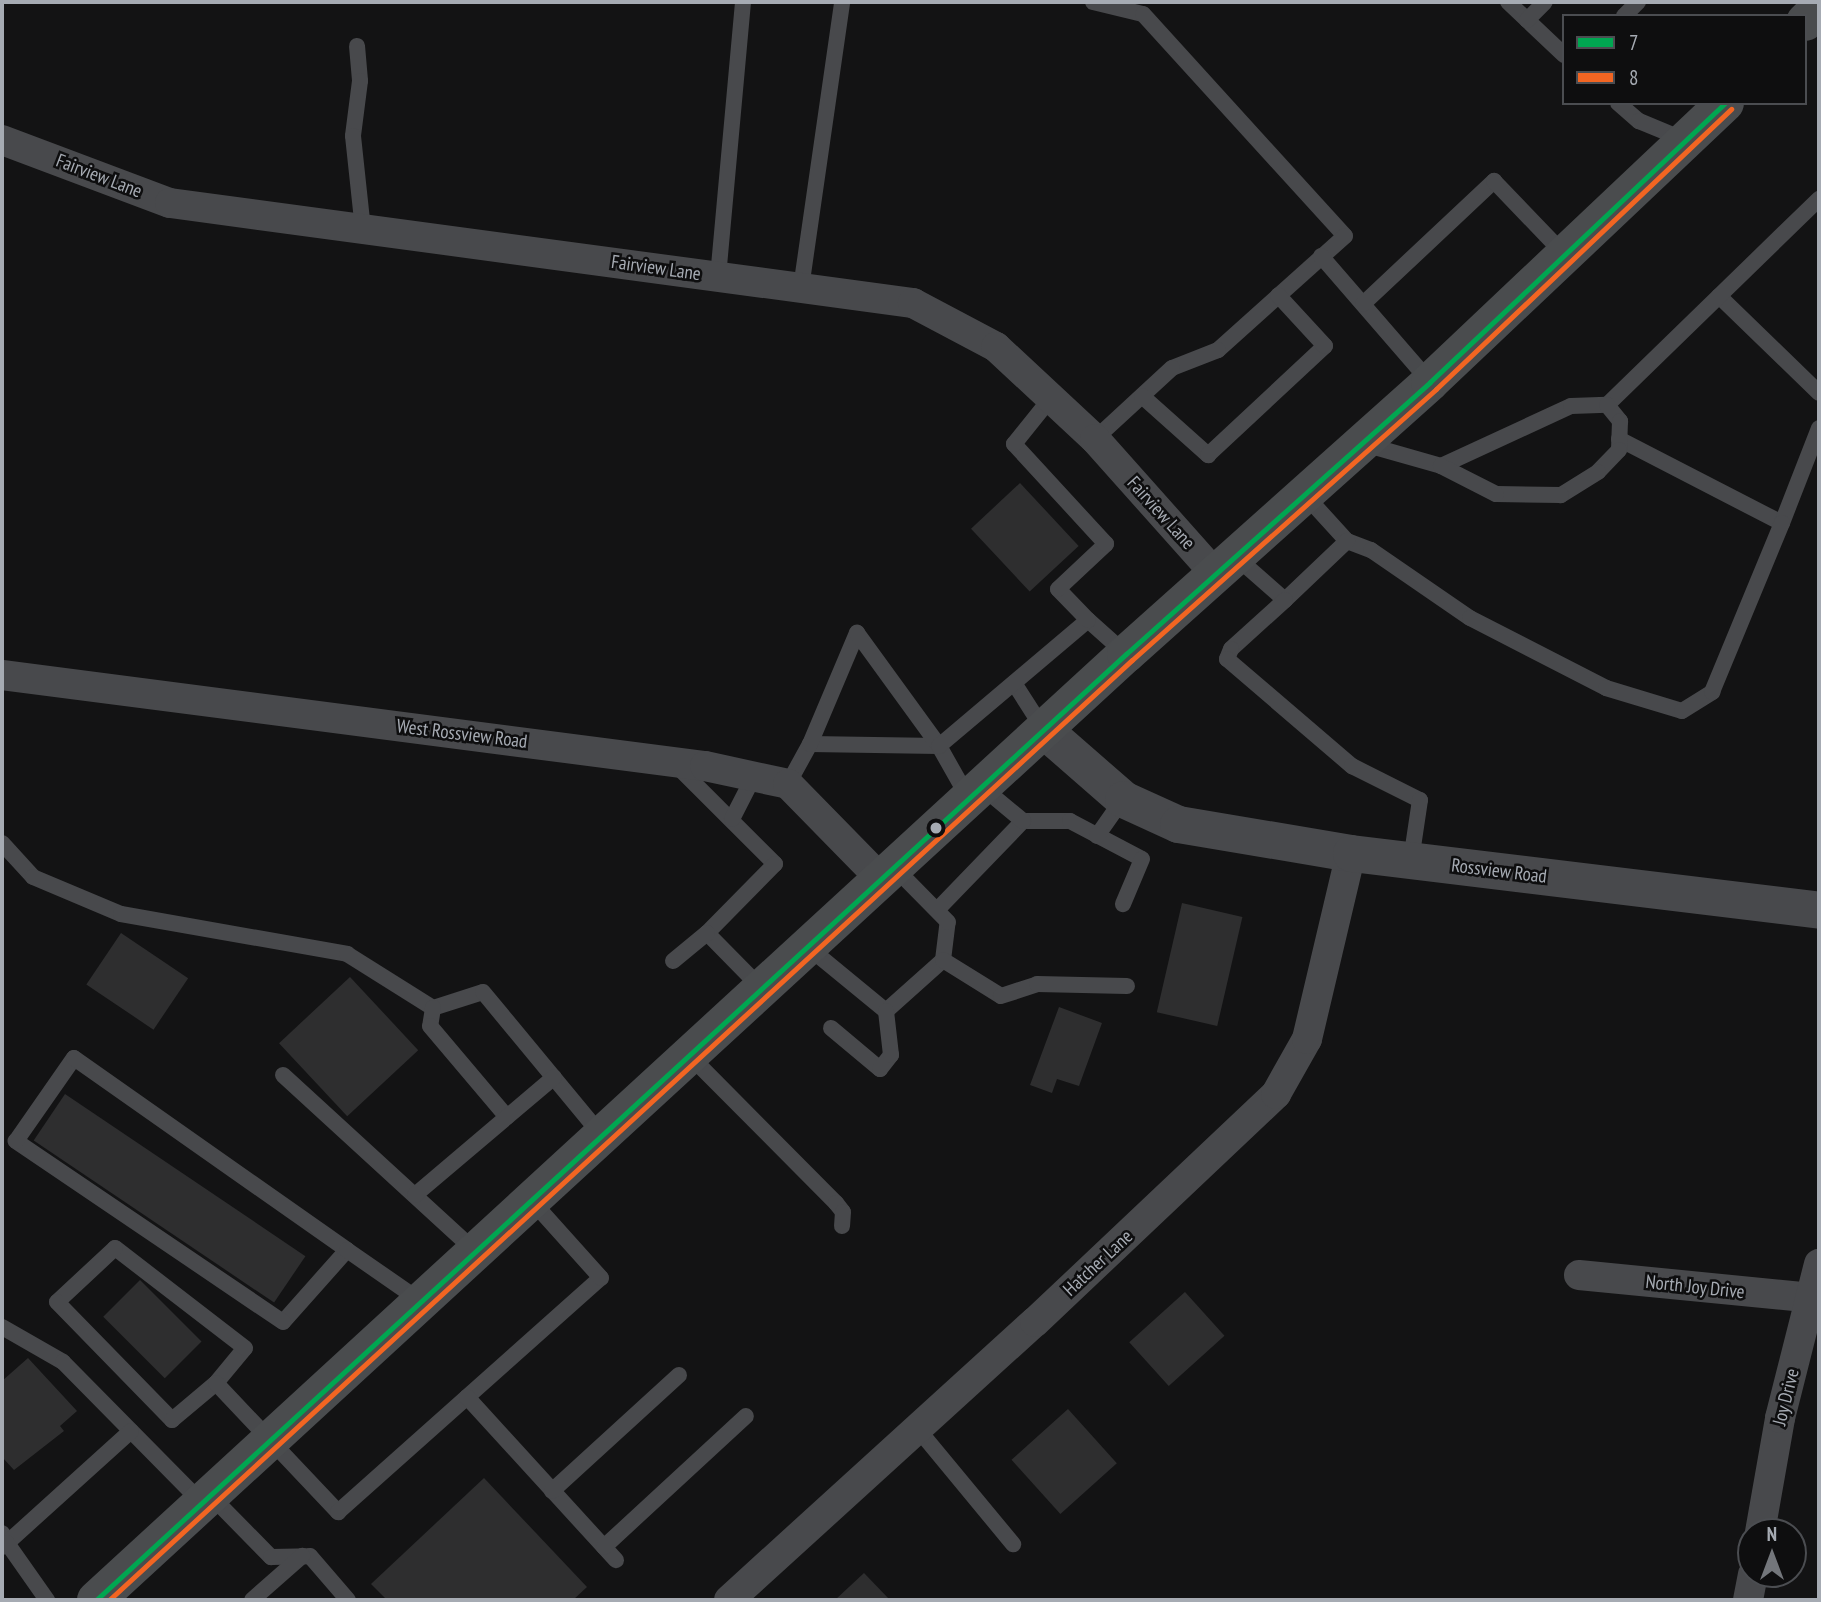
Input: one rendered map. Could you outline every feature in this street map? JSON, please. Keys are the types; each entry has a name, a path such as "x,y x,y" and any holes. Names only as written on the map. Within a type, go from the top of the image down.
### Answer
{"highway":[{"path":"96,1600 1126,654 1430,382 1723,105"}],"street":[{"name":"Fairview Lane","path":"2,139 170,203 913,303 996,347 1226,566"},
{"name":"West Rossview Road","path":"2,675 672,761 788,784"},
{"name":"Rossview Road","path":"1044,730 1123,799 1178,824 1351,853 1819,910"},
{"path":"788,784 888,874"},
{"name":"Hatcher Lane","path":"741,1596 1276,1094 1307,1039 1351,853"},
{"name":"Joy Drive","path":"1762,1518 1780,1418 1819,1264"},
{"name":"North Joy Drive","path":"1579,1275 1812,1298"}],"lane":[{"path":"718,276 743,2"},
{"path":"801,288 842,2"},
{"path":"1093,2 1142,8 1345,236 1218,350 1172,368 1095,439"},
{"path":"1508,2 1562,53"},
{"path":"1527,20 1545,2"},
{"path":"357,46 360,80 353,136 363,229"},
{"path":"1620,105 1639,121 1688,141"},
{"path":"1363,303 1494,181 1565,256"},
{"path":"1441,466 1571,406 1607,405 1819,199"},
{"path":"1321,256 1430,382"},
{"path":"1142,396 1208,455 1325,346 1278,295"},
{"path":"1719,296 1819,393"},
{"path":"1051,398 1014,444 1106,544 1058,589 1126,654"},
{"path":"1362,444 1441,466 1496,494 1561,495 1598,472 1619,450 1620,421 1607,405"},
{"path":"1305,495 1347,541 1371,550 1470,618 1606,688 1682,711 1712,692 1819,428"},
{"path":"1619,439 1782,523"},
{"path":"1347,541 1231,649 1227,659 1352,766 1420,800 1411,860"},
{"path":"1226,566 1285,600"},
{"path":"810,744 939,746 1088,620"},
{"path":"788,784 810,744 857,633 976,793 1023,821 1069,821 1142,859 1123,904"},
{"path":"1014,683 1044,730"},
{"path":"672,761 733,819 775,864 707,933 673,961"},
{"path":"733,819 754,776"},
{"path":"1097,836 1123,799"},
{"path":"937,910 1023,821"},
{"path":"2,843 33,877 121,914 347,954 433,1008 483,992 602,1136"},
{"path":"886,1012 943,960 948,922 937,910 888,874"},
{"path":"707,933 762,989"},
{"path":"808,947 886,1012 891,1055 880,1069 831,1028"},
{"path":"943,960 1001,996 1037,984 1127,986"},
{"path":"433,1008 430,1026 507,1117"},
{"path":"690,1056 836,1203 844,1212 842,1226"},
{"path":"347,1250 283,1322 16,1141 74,1058 422,1302"},
{"path":"283,1075 476,1252"},
{"path":"415,1195 554,1077"},
{"path":"216,1383 273,1438 338,1512 601,1278 531,1201"},
{"path":"115,1248 245,1348 216,1383 172,1420 57,1302 115,1248"},
{"path":"2,1327 64,1362 131,1431 271,1557 310,1556 348,1600"},
{"path":"552,1491 679,1374"},
{"path":"467,1397 616,1560"},
{"path":"604,1547 746,1416"},
{"path":"917,1428 1013,1544"},
{"path":"47,1600 4,1541 131,1431"},
{"path":"252,1600 302,1556"}],"building":[{"path":"1020,483 1079,546 1030,592 971,529"},
{"path":"1182,903 1242,917 1217,1026 1157,1012"},
{"path":"121,933 188,978 153,1030 86,984"},
{"path":"350,977 418,1050 347,1116 279,1043"},
{"path":"1059,1007 1102,1023 1079,1086 1057,1079 1052,1093 1030,1085"},
{"path":"65,1094 305,1256 274,1303 34,1140"},
{"path":"140,1280 202,1342 165,1378 103,1317"},
{"path":"1185,1292 1224,1336 1169,1386 1129,1342"},
{"path":"28,1358 77,1411 60,1426 64,1431 14,1470 2,1457 2,1381"},
{"path":"1068,1409 1117,1463 1060,1514 1012,1460"},
{"path":"484,1478 587,1587 573,1600 387,1600 371,1584"},
{"path":"864,1573 890,1600 835,1600"}],"transit line":[{"name":"7","path":"96,1600 1126,654 1430,382 1723,105"},
{"name":"8","path":"109,1600 1132,660 1436,389 1731,109"}]}
